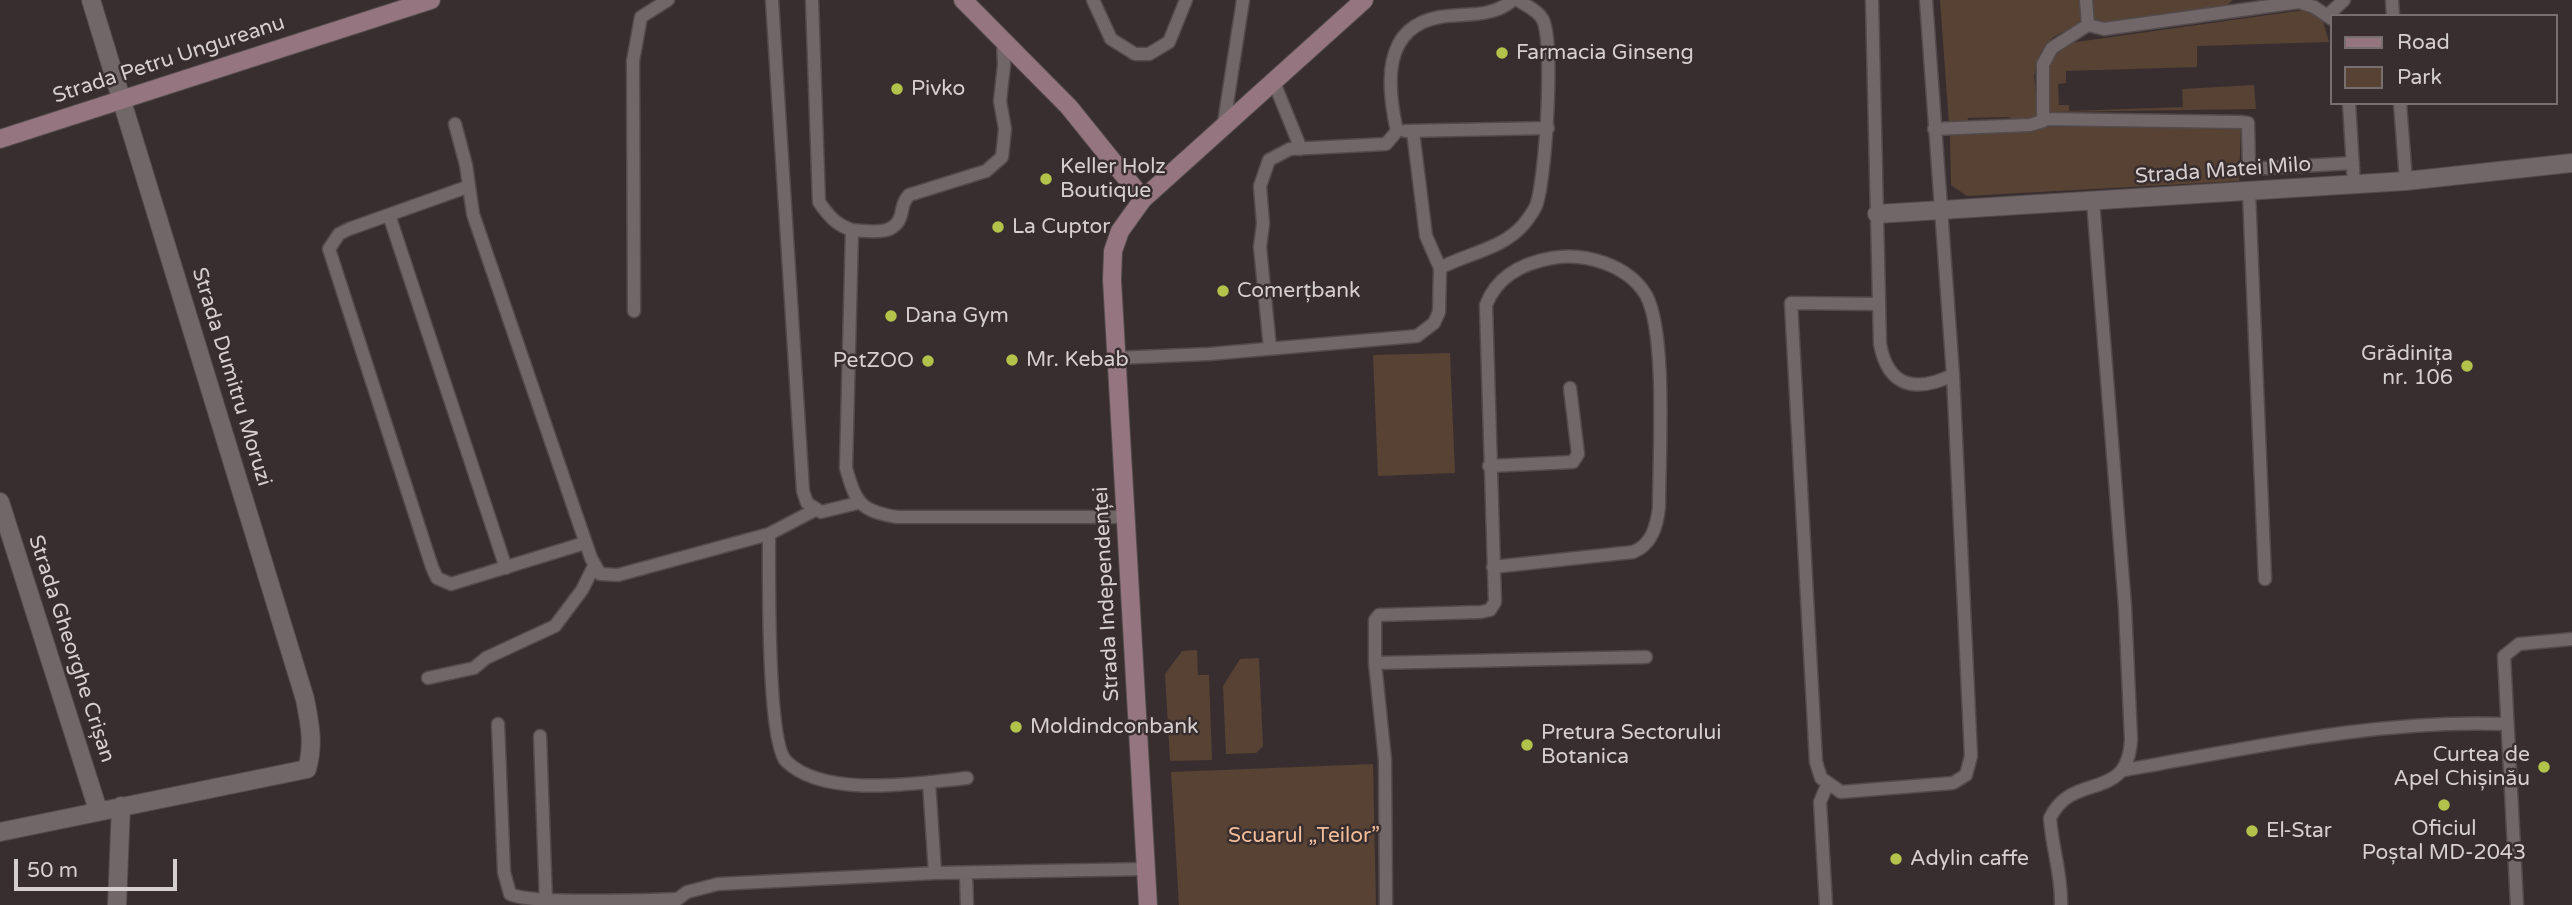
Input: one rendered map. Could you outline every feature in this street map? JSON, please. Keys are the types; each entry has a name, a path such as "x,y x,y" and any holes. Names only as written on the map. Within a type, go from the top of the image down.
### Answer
{"main road":[{"name":"Strada Petru Ungureanu","path":"0,139 410,3 431,0"},
{"path":"963,0 1090,130 1143,199"},
{"name":"Strada Independenței","path":"1148,905 1115,358 1112,280 1114,251 1120,230 1143,199 1224,123 1364,0"}],"street":[{"name":"Strada Dumitru Moruzi","path":"91,0 305,699 312,732 312,754 307,769 121,806"},
{"name":"Strada Matei Milo","path":"1877,214 2249,193 2406,181 2572,163"},
{"name":"Strada Gheorghe Crișan","path":"0,502 98,810"},
{"path":"0,832 121,806 117,905"}],"lane":[{"path":"634,311 633,61 641,17 668,0"},
{"path":"772,0 803,491 807,503 821,512 858,503"},
{"path":"812,0 810,12 819,202 828,215 841,226 852,230 884,231 895,226 903,201 909,195 986,172 998,162 1004,148 1000,101 1004,65 1003,42"},
{"path":"1093,0 1111,39 1135,54 1149,54 1169,42 1186,0"},
{"path":"1224,123 1243,0"},
{"path":"1397,131 1390,101 1390,73 1400,41 1412,29 1431,19 1472,16 1499,9 1513,0"},
{"path":"1440,268 1465,255 1507,240 1527,221 1536,206 1548,128 1545,30 1538,13 1518,0"},
{"path":"1872,0 1878,304 1884,365 1891,376 1902,381 1922,383 1953,374"},
{"path":"1878,304 1791,303 1817,771 1827,785 1851,792 1939,786 1960,781 1970,767 1953,374 1939,210 1926,0"},
{"path":"2086,0 2088,25"},
{"path":"2332,14 2344,0"},
{"path":"2043,119 2040,85 2043,64 2052,48 2088,25 2104,29 2246,5 2299,2 2330,17"},
{"path":"1273,80 1301,149"},
{"path":"2349,105 2354,185"},
{"path":"2400,105 2406,181"},
{"path":"1934,129 2030,125 2043,119 2241,122 2248,123 2249,169 2353,163"},
{"path":"455,124 466,164 467,187 473,214 585,542 600,574 618,575 769,534 815,510"},
{"path":"1397,131 1548,128"},
{"path":"1270,348 1260,247 1263,224 1260,186 1269,160 1290,149 1386,144 1397,131"},
{"path":"1115,358 1417,336 1434,323 1439,312 1440,268 1426,236 1413,132"},
{"path":"467,187 339,234 329,249 334,272 437,578 451,584 585,542"},
{"path":"2249,193 2265,579"},
{"path":"2093,201 2125,607 2131,739 2125,770"},
{"path":"389,215 506,568"},
{"path":"852,230 846,468 858,503 869,510 897,517 1126,517"},
{"path":"1386,905 1385,760 1373,628 1379,615 1490,610 1495,602 1493,567 1489,466 1485,311 1495,287 1522,267 1564,256 1597,261 1631,279 1645,294 1651,306 1659,365 1659,507 1653,533 1644,546 1633,552 1493,567"},
{"path":"1489,466 1573,462 1578,454 1570,388"},
{"path":"769,534 775,724 785,760 808,776 829,782 866,784 967,778"},
{"path":"428,678 474,668 485,658 555,626 582,590 594,566"},
{"path":"2516,905 2502,669 2504,656 2510,649 2531,641 2572,639"},
{"path":"1375,663 1646,657"},
{"path":"2061,905 2062,879 2052,848 2050,818 2065,796 2110,781 2125,770 2384,726 2454,722 2507,724"},
{"path":"498,724 506,885 510,894 520,900 673,902 702,887 719,884 935,873 1146,869"},
{"path":"540,736 546,901"},
{"path":"929,782 935,873"},
{"path":"1826,905 1820,802 1827,785"},
{"path":"965,873 967,905"}],"green space":[{"path":"1940,0 2082,0 2083,22 2053,37 2040,53 2034,76 2039,120 2015,122 2009,117 1968,118 1967,124 1949,124"},
{"path":"2091,0 2233,0 2224,7 2104,24 2092,17"},
{"path":"2311,9 2323,21 2329,42 2197,46 2197,67 2066,71 2066,83 2058,84 2059,105 2069,105 2069,111 2183,107 2182,89 2254,85 2256,109 2050,112 2048,82 2051,66 2060,50 2069,43"},
{"path":"2042,127 2241,127 2239,181 1967,196 1951,185 1950,135"},
{"path":"1450,353 1455,473 1378,476 1373,355"},
{"path":"1197,650 1198,675 1209,675 1212,760 1170,761 1165,674 1182,651"},
{"path":"1259,658 1263,746 1256,753 1226,754 1223,686 1240,659"},
{"name":"Scuarul „Teilor”","path":"1373,764 1376,905 1179,905 1171,772"}],"place":[{"name":"Farmacia Ginseng","path":"1502,53"},
{"name":"Pivko","path":"897,89"},
{"name":"Keller Holz Boutique","path":"1046,179"},
{"name":"La Cuptor","path":"998,227"},
{"name":"Comerțbank","path":"1223,291"},
{"name":"Dana Gym","path":"891,316"},
{"name":"Mr. Kebab","path":"1012,360"},
{"name":"PetZOO","path":"928,361"},
{"name":"Grădinița nr. 106","path":"2467,366"},
{"name":"Moldindconbank","path":"1016,727"},
{"name":"Pretura Sectorului Botanica","path":"1527,745"},
{"name":"Curtea de Apel Chișinău","path":"2544,767"},
{"name":"Oficiul Poștal MD-2043","path":"2444,805"},
{"name":"El-Star","path":"2252,831"},
{"name":"Adylin caffe","path":"1896,859"}]}
